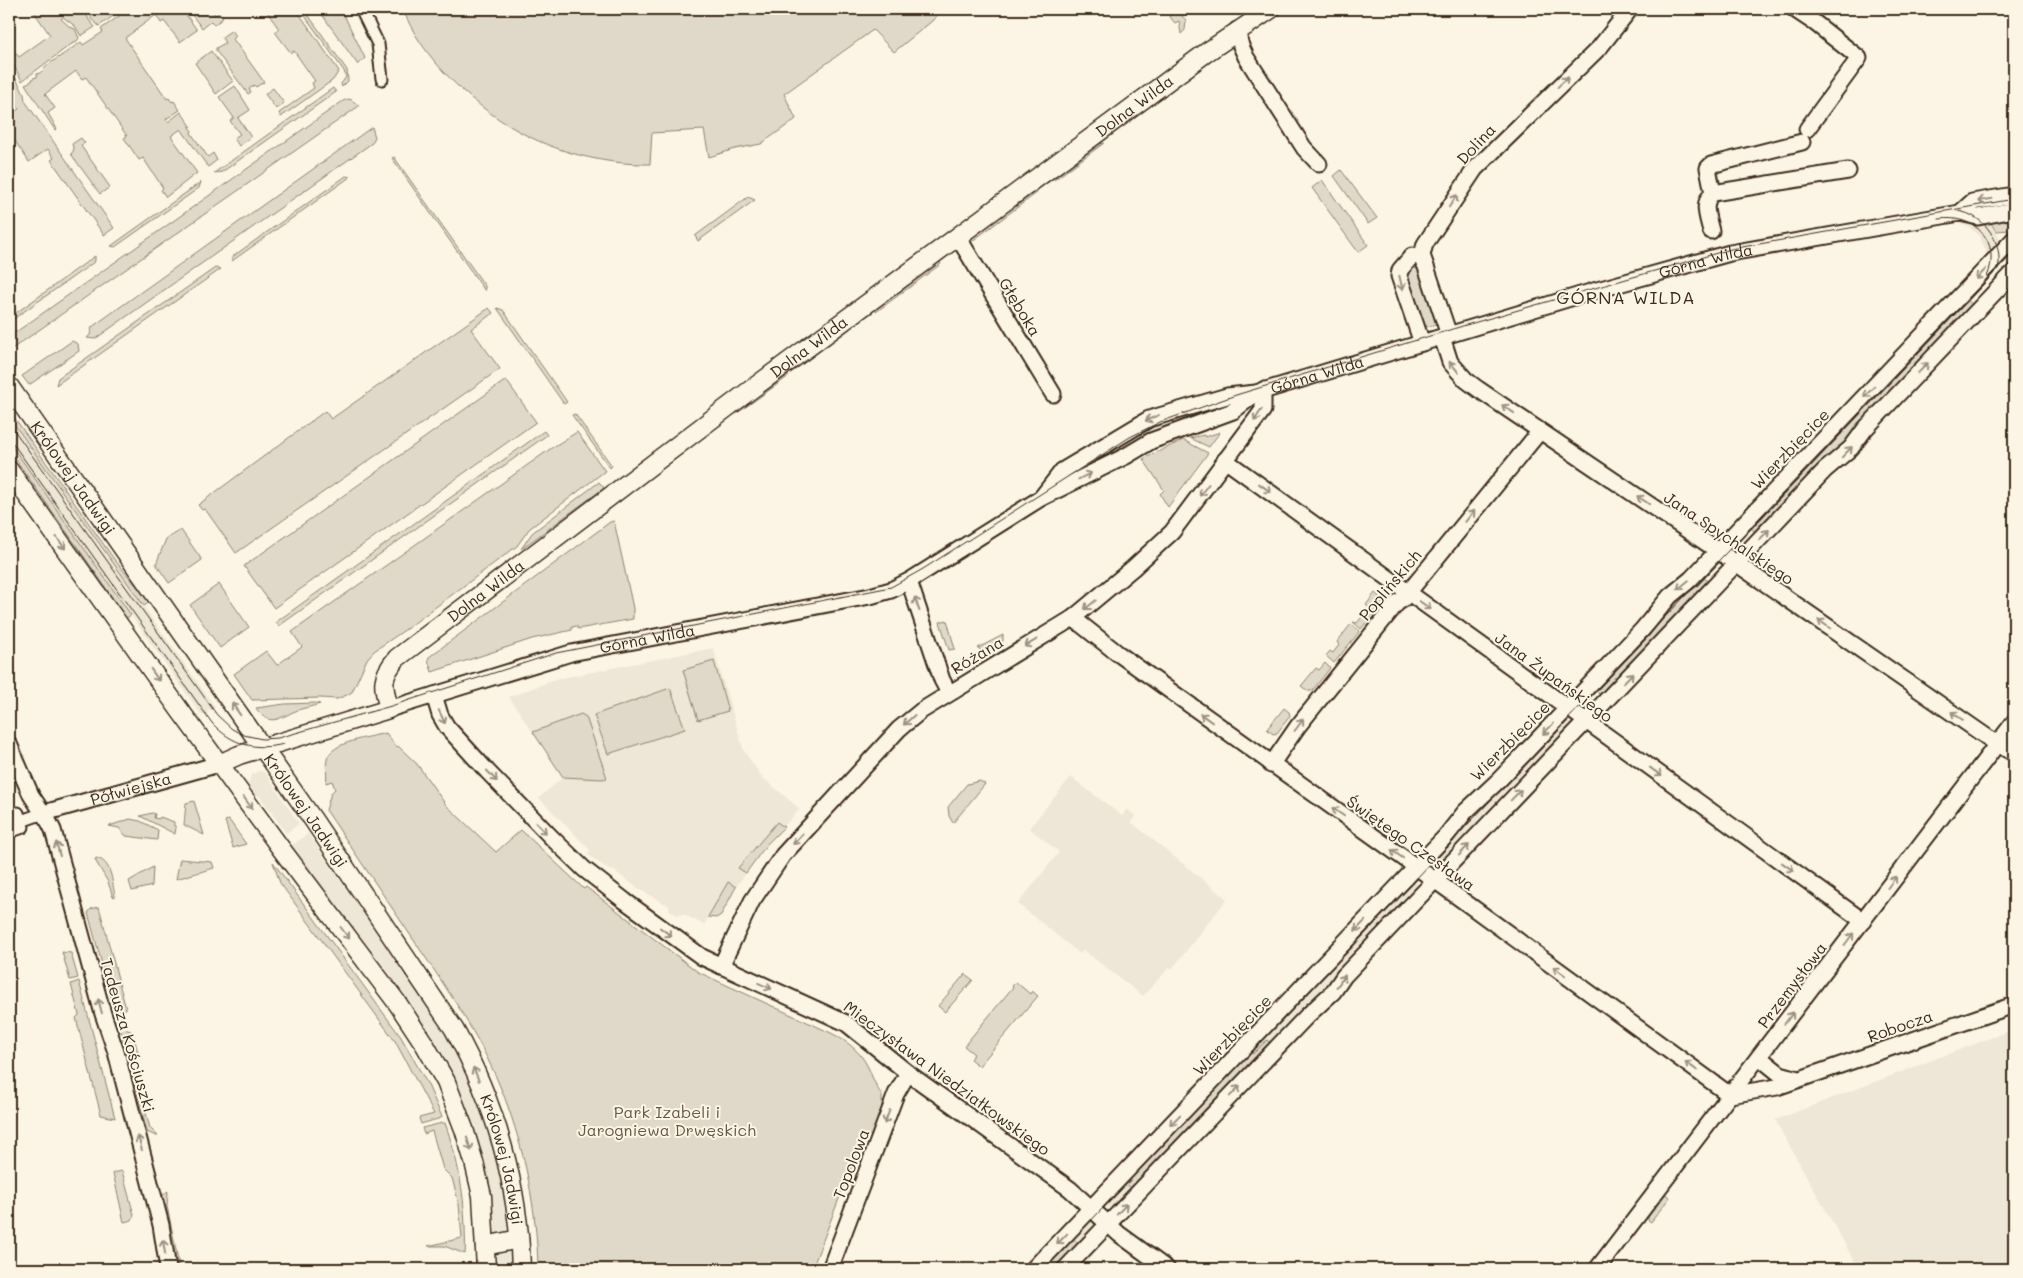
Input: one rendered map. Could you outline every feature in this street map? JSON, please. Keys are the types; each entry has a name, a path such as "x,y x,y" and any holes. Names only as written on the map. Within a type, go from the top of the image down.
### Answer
{"street":[{"path":"362,9 378,44 382,79"},
{"name":"Dolna Wilda","path":"389,709 383,681 388,669 397,658 741,397 1237,30 1271,9"},
{"name":"Dolina","path":"1445,336 1422,253 1425,244 1472,173 1511,132 1600,47 1630,9"},
{"path":"1713,193 1708,168 1711,165 1805,136 1859,58 1794,9"},
{"path":"1237,30 1244,54 1304,148 1319,164"},
{"path":"1711,231 1706,204 1708,197 1713,193 1848,171"},
{"name":"Górna Wilda","path":"1960,213 1972,202 2014,195"},
{"name":"Górna Wilda","path":"1041,498 1062,471 1149,419 1227,396 1260,392 1597,290 1730,253 1960,213 1978,217 2014,210"},
{"name":"Głęboka","path":"958,237 1052,394"},
{"name":"Wierzbięcice","path":"1033,1269 1446,836 1465,812 1499,780 1642,630 1670,596 1691,579 1718,551 2014,239"},
{"path":"1422,343 1399,276 1400,270 1411,256 1420,257 1426,264"},
{"path":"1065,1269 1306,1016 1333,992 1344,976 1825,470 1851,448 1865,429 2014,272"},
{"name":"Jana Spychalskiego","path":"1445,336 1448,361 1466,380 1998,744 2014,753"},
{"name":"Królowej Jadwigi","path":"9,386 324,835 460,1040 484,1092 501,1140 515,1202 521,1269"},
{"name":"Górna Wilda","path":"239,755 571,653 870,596 891,590 909,581 1041,498 1158,438 1233,411 1260,392"},
{"name":"Różana","path":"721,966 752,901 783,855 907,721 949,693 1073,618 1129,572 1167,536 1226,460 1262,410 1260,392"},
{"name":"Poplińskich","path":"1271,765 1304,719 1397,603 1408,593 1540,431"},
{"name":"Jana Żupańskiego","path":"1226,460 1863,921"},
{"name":"Królowej Jadwigi","path":"9,470 219,764 419,1034 442,1075 460,1118 474,1162 482,1196 486,1269"},
{"path":"909,581 942,680 949,693"},
{"name":"Świętego Czesława","path":"1073,618 1116,652 1271,765 1435,880 1730,1095"},
{"name":"Mieczysława Niedziałkowskiego","path":"434,695 440,715 447,727 517,804 584,868 632,907 689,948 721,966 840,1019 908,1073 1070,1189 1108,1224 1167,1269"},
{"name":"Przemysłowa","path":"1597,1269 2014,722"},
{"name":"Tadeusza Kościuszki","path":"9,744 31,795 53,830 103,1014 116,1052 161,1225 168,1269"},
{"name":"Półwiejska","path":"9,832 23,827 21,821 44,813 219,764 239,755"},
{"path":"9,816 18,813 21,821"},
{"name":"Robocza","path":"1730,1095 1777,1087 2014,1005"},
{"path":"1759,1057 1780,1074 1798,1079"},
{"name":"Topolowa","path":"830,1269 896,1094 908,1073"},
{"path":"485,1246 519,1239"}],"shaded area":[{"path":"1988,222 1998,234 2002,247 1986,260 1986,251 1979,236 1969,227 1958,224"},
{"path":"1256,393 1068,481 1064,475 1141,427"},
{"path":"9,417 215,707 202,716 9,442"},
{"path":"713,648 744,751 762,777 800,809 767,844 736,887 721,914 709,916 704,925 683,914 673,913 669,906 639,889 587,854 590,850 539,798 563,777 509,697 557,679"},
{"path":"1567,718 1577,727 1436,874 1426,863"},
{"path":"259,771 264,772 268,777 299,824 286,833 259,795 256,797 248,785 251,775"},
{"path":"1071,777 1122,816 1127,809 1136,816 1131,822 1227,899 1172,969 1170,967 1143,996 1083,950 1080,954 1018,904 1059,852 1029,828"},
{"path":"307,832 430,1010 460,1058 483,1113 499,1166 507,1205 513,1269 497,1269 494,1222 488,1187 417,1018 291,844 307,835"},
{"path":"1411,878 1422,889 1271,1044 1267,1040 1253,1054 1247,1049"},
{"path":"2014,1029 2014,1269 1859,1269 1775,1120"},
{"path":"1122,1180 1134,1191 1117,1206 1108,1208 1106,1200"},
{"path":"1089,1217 1095,1224 1092,1235 1081,1247 1070,1236"}],"green space":[{"path":"32,9 84,9 95,27 81,36 75,26 63,17 61,19 75,29 79,38 22,81 9,56 9,46 19,57 50,35"},
{"path":"87,9 123,9 99,26 91,19 91,14"},
{"path":"129,9 182,9 197,30 180,42 164,21 161,23 156,15 125,38 167,99 169,98 172,102 174,101 180,110 166,119 168,122 181,112 191,126 189,127 192,131 191,133 208,157 213,153 217,160 208,167 181,129 171,136 197,173 166,197 161,190 163,188 143,158 139,160 124,138 127,136 86,77 82,79 76,71 45,94 55,108 48,113 57,129 55,130 25,84 32,81 49,64 81,42 83,45 103,32 101,29"},
{"path":"187,9 212,9 215,15 219,12 223,18 214,25 211,21 202,28"},
{"path":"265,9 296,9 339,71 333,80 281,117 279,113 314,88 312,83 315,81 294,51 291,53 275,32 279,29"},
{"path":"300,9 304,9 347,70 348,81 342,87 341,84 346,77 344,71"},
{"path":"318,9 341,9 365,58 358,65"},
{"path":"403,9 942,9 932,21 894,52 873,30 784,94 796,119 761,144 709,157 704,130 652,133 650,164 633,164 581,156 563,150 530,137 499,119 482,107 449,78 422,44 411,27"},
{"path":"1179,13 1186,20 1185,30 1181,34 1179,21 1175,23 1169,16"},
{"path":"232,30 236,36 233,39 264,82 256,87 254,85 249,89 251,92 248,94 216,51 216,48 225,43 222,37"},
{"path":"211,51 233,81 216,94 195,63"},
{"path":"9,65 24,94 25,101 114,228 104,235 51,160 54,158 48,149 29,162 9,132 9,116 19,109 9,94"},
{"path":"235,86 250,110 238,118 251,137 239,146 234,138 240,134 230,121 234,118 219,97"},
{"path":"273,88 284,103 276,109 265,94"},
{"path":"333,88 336,92 222,172 214,173"},
{"path":"348,99 359,106 9,351 9,337"},
{"path":"372,127 375,137 372,143 95,339 87,338 92,327"},
{"path":"81,138 85,143 81,146 110,187 100,194 71,154 74,150 72,144"},
{"path":"1104,143 1054,180 1060,171 1097,144"},
{"path":"394,157 485,286 485,291 392,158"},
{"path":"1341,170 1377,218 1368,224 1334,176"},
{"path":"346,176 350,177 232,261 232,257"},
{"path":"1322,180 1368,245 1358,252 1312,188"},
{"path":"201,182 199,188 115,247 111,246"},
{"path":"1038,192 971,242 974,234 1030,193"},
{"path":"748,197 755,200 698,241 695,236"},
{"path":"2013,219 2014,232 2011,232 2011,230 1996,231 1990,222"},
{"path":"95,256 95,261 90,265 9,322 9,318"},
{"path":"939,261 941,264 876,312 877,307"},
{"path":"215,268 221,269 56,385 58,378"},
{"path":"1411,268 1419,269 1436,314 1437,324 1427,327 1421,319 1407,277"},
{"path":"1966,299 1974,306 1757,534 1749,526"},
{"path":"489,308 493,313 471,329 500,369 236,553 205,509 202,510 198,505 325,411 331,419"},
{"path":"497,308 503,310 567,402 564,404"},
{"path":"72,341 78,344 79,351 29,385 22,376"},
{"path":"786,376 789,376 736,414 739,408"},
{"path":"506,380 536,422 274,608 244,566"},
{"path":"9,410 114,559 150,602 144,606 9,417"},
{"path":"575,414 612,466 610,468 572,415"},
{"path":"544,431 547,435 279,626 276,622"},
{"path":"577,432 605,471 529,529 517,546 374,651 367,659 352,692 337,699 252,700 234,674 266,651 277,665 302,647 292,632 553,447"},
{"path":"1220,432 1209,447 1190,438 1204,435 1205,437"},
{"path":"1183,440 1208,453 1168,507 1160,494 1164,490 1143,459"},
{"path":"9,442 131,615 125,619 102,582 9,450"},
{"path":"599,482 604,488 521,549 532,533"},
{"path":"614,521 633,608 633,619 578,629 577,626 572,627 572,630 532,639 432,672 428,660 429,657 610,522"},
{"path":"181,530 202,560 169,583 156,564 166,539"},
{"path":"1702,576 1710,583 1602,697 1594,689"},
{"path":"219,584 249,627 220,648 190,605"},
{"path":"1375,593 1384,601 1361,629 1353,622 1357,623 1369,608 1366,605"},
{"path":"947,620 955,649 949,650 940,622"},
{"path":"1351,624 1360,631 1334,663 1326,656 1330,651 1333,653 1339,645 1337,642"},
{"path":"1003,635 1003,641 984,653 978,648"},
{"path":"714,661 728,711 698,720 683,670"},
{"path":"1325,663 1330,668 1312,691 1308,691 1301,686 1316,668 1319,670"},
{"path":"670,688 685,729 608,754 594,715"},
{"path":"285,704 320,704 299,709 273,720 260,714 256,708"},
{"path":"1284,708 1289,712 1290,716 1277,733 1273,734 1267,729"},
{"path":"581,714 586,717 607,778 563,777 533,732"},
{"name":"Park Izabeli i Jarogniewa Drwęskich","path":"386,733 396,747 398,746 417,764 446,805 496,852 521,830 584,889 586,887 698,972 831,1033 848,1043 861,1056 882,1095 882,1115 875,1133 862,1139 812,1269 538,1269 535,1225 524,1159 496,1076 476,1037 453,999 326,810 331,793 335,789 332,781 326,783 326,762 330,753 343,744"},
{"path":"980,781 985,784 953,823 949,816 948,807 967,784"},
{"path":"194,801 204,835 184,825 186,803"},
{"path":"155,814 154,818 159,819 160,817 174,822 176,827 175,834 140,816"},
{"path":"130,819 140,821 158,830 157,840 126,836 119,828 109,826"},
{"path":"229,820 246,844 233,848 225,821"},
{"path":"777,822 784,827 767,844 746,873 738,868"},
{"path":"96,858 105,863 108,868 115,896 113,897 108,882 95,860"},
{"path":"180,859 212,862 214,868 176,879"},
{"path":"273,862 401,1037 428,1085 441,1118 421,1124 419,1118 434,1114 395,1041 280,883"},
{"path":"153,867 152,886 132,891 129,881"},
{"path":"728,882 736,887 721,915 716,918 708,917"},
{"path":"99,907 126,1009 114,1008 88,913 91,909"},
{"path":"62,952 71,953 78,978 70,980"},
{"path":"965,974 973,980 945,1012 938,1006"},
{"path":"79,981 115,1118 101,1115 76,1018 79,1015 71,984"},
{"path":"1016,982 1030,994 1032,991 1038,996 979,1066 970,1059 974,1054 964,1046"},
{"path":"124,1029 131,1031 133,1034 139,1056 128,1059 121,1031"},
{"path":"1267,1040 1271,1044 1132,1189 1124,1182 1249,1050 1253,1054"},
{"path":"133,1077 138,1083 150,1128 158,1136 147,1132"},
{"path":"445,1123 449,1136 461,1187 465,1254 444,1246 428,1246 462,1238 459,1204 452,1178 443,1169 432,1131 424,1134 422,1128"},
{"path":"122,1171 134,1215 132,1220 124,1222 113,1173"},
{"path":"168,1191 167,1206 180,1269 178,1269 162,1196"},
{"path":"1665,1194 1670,1197 1651,1222 1648,1220 1648,1216"},
{"path":"1072,1237 1079,1245 1056,1269 1041,1269"}],"tram line":[{"path":"9,423 217,715 232,729 244,735 262,739 278,738 391,706 556,653 891,587 923,569 1130,437 1160,422 1236,395 1466,325 1731,249 2014,199"},
{"path":"1958,211 1976,218 1990,232 1998,250 1998,270"},
{"path":"1939,219 1964,221 1982,233 1988,242 1991,252 1991,264 1987,277"},
{"path":"1045,1269 2014,250"},
{"path":"9,438 212,723 228,737 245,744 264,747 284,744"}],"district":[{"name":"GÓRNA WILDA","path":"1626,298"}]}
